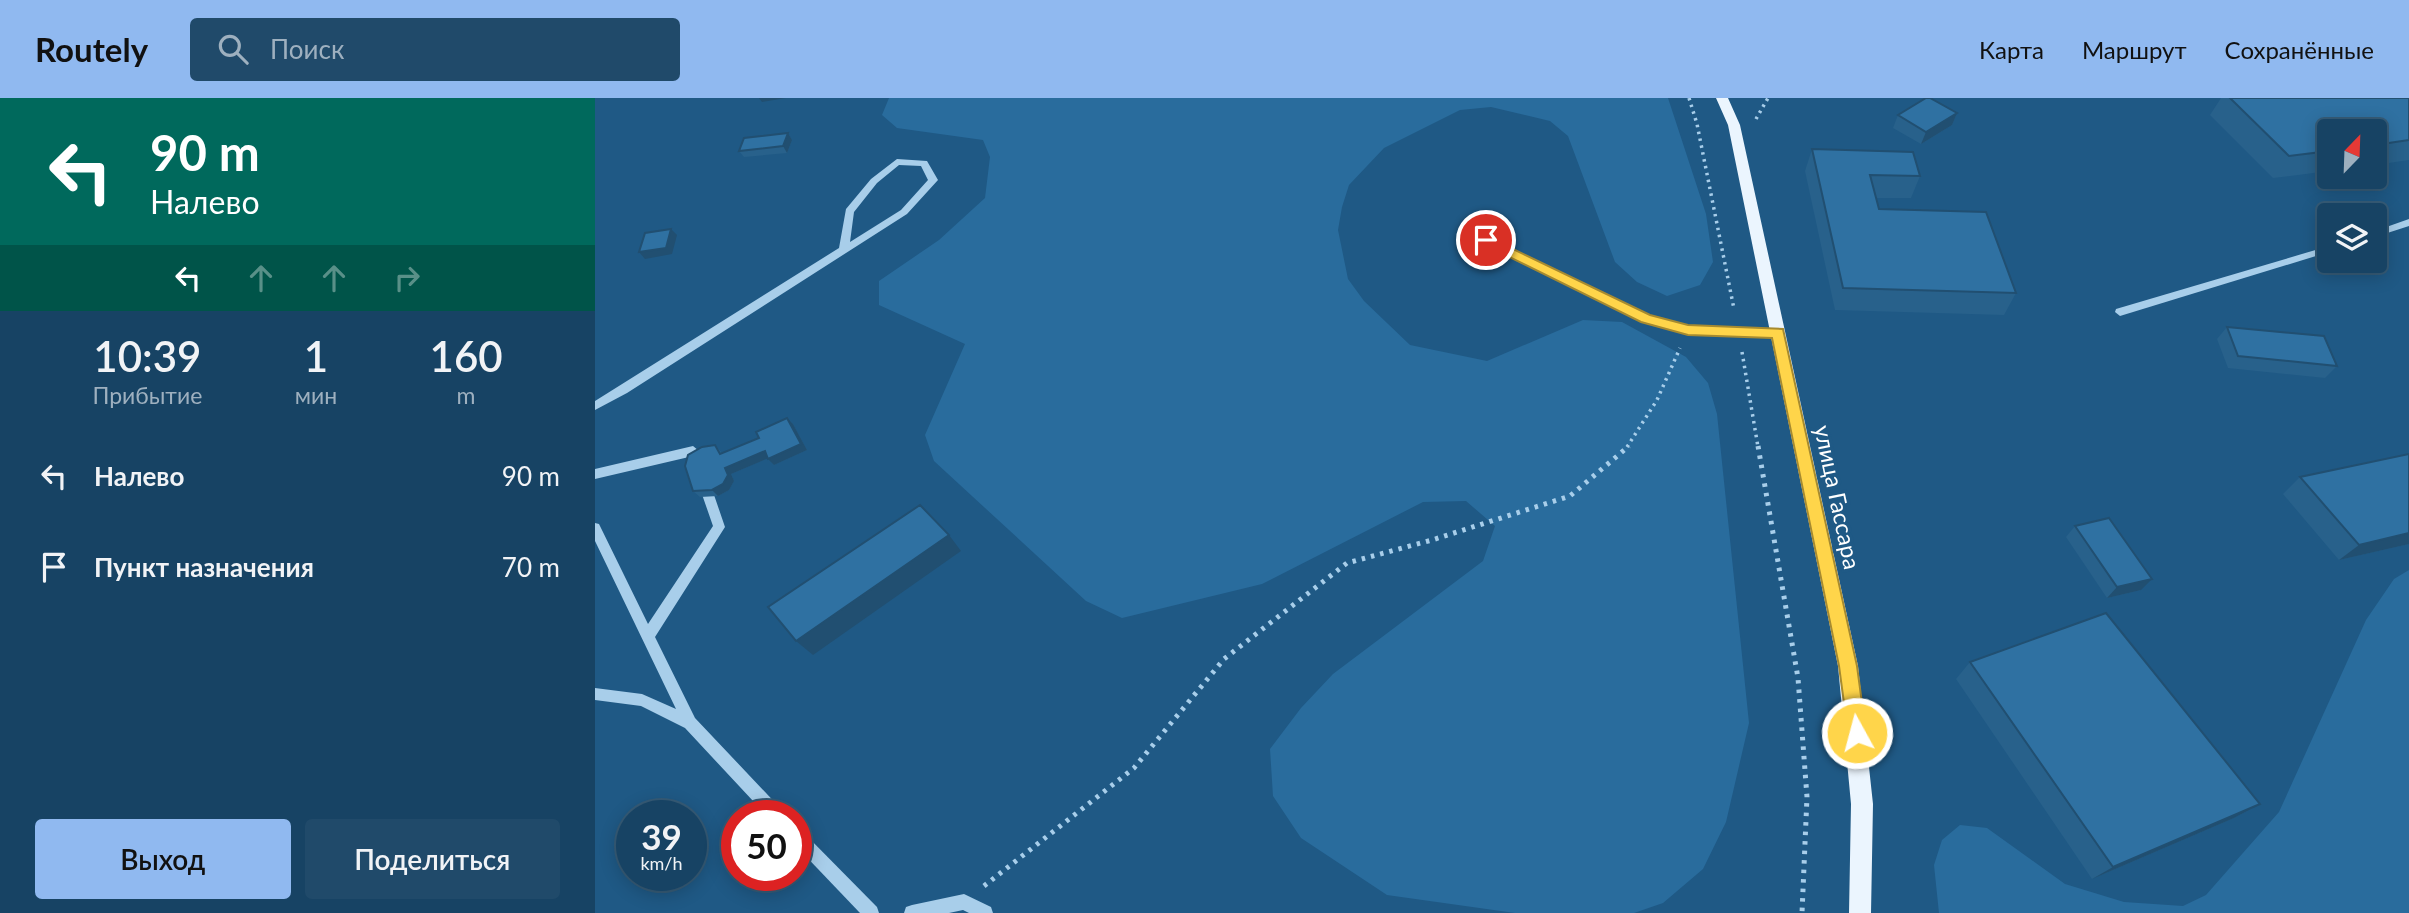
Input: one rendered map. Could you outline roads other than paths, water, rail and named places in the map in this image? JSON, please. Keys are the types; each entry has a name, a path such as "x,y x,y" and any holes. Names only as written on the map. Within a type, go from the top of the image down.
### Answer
{"main road":[{"name":"улица Гассара","path":"1721,98 1734,125 1848,666 1862,804 1860,913"}],"street":[{"path":"595,406 844,250 904,212 933,180 924,163 897,162 874,181 849,211 844,250"},
{"path":"2387,230 2409,222"},
{"path":"1486,240 1646,319 1688,330 1778,333"},
{"path":"2120,312 2317,253"},
{"path":"595,474 693,451 719,527 648,636"},
{"path":"595,528 690,723 763,800"},
{"path":"595,694 642,700 690,723"},
{"path":"812,852 871,913"},
{"path":"912,913 964,902 985,913"}]}
